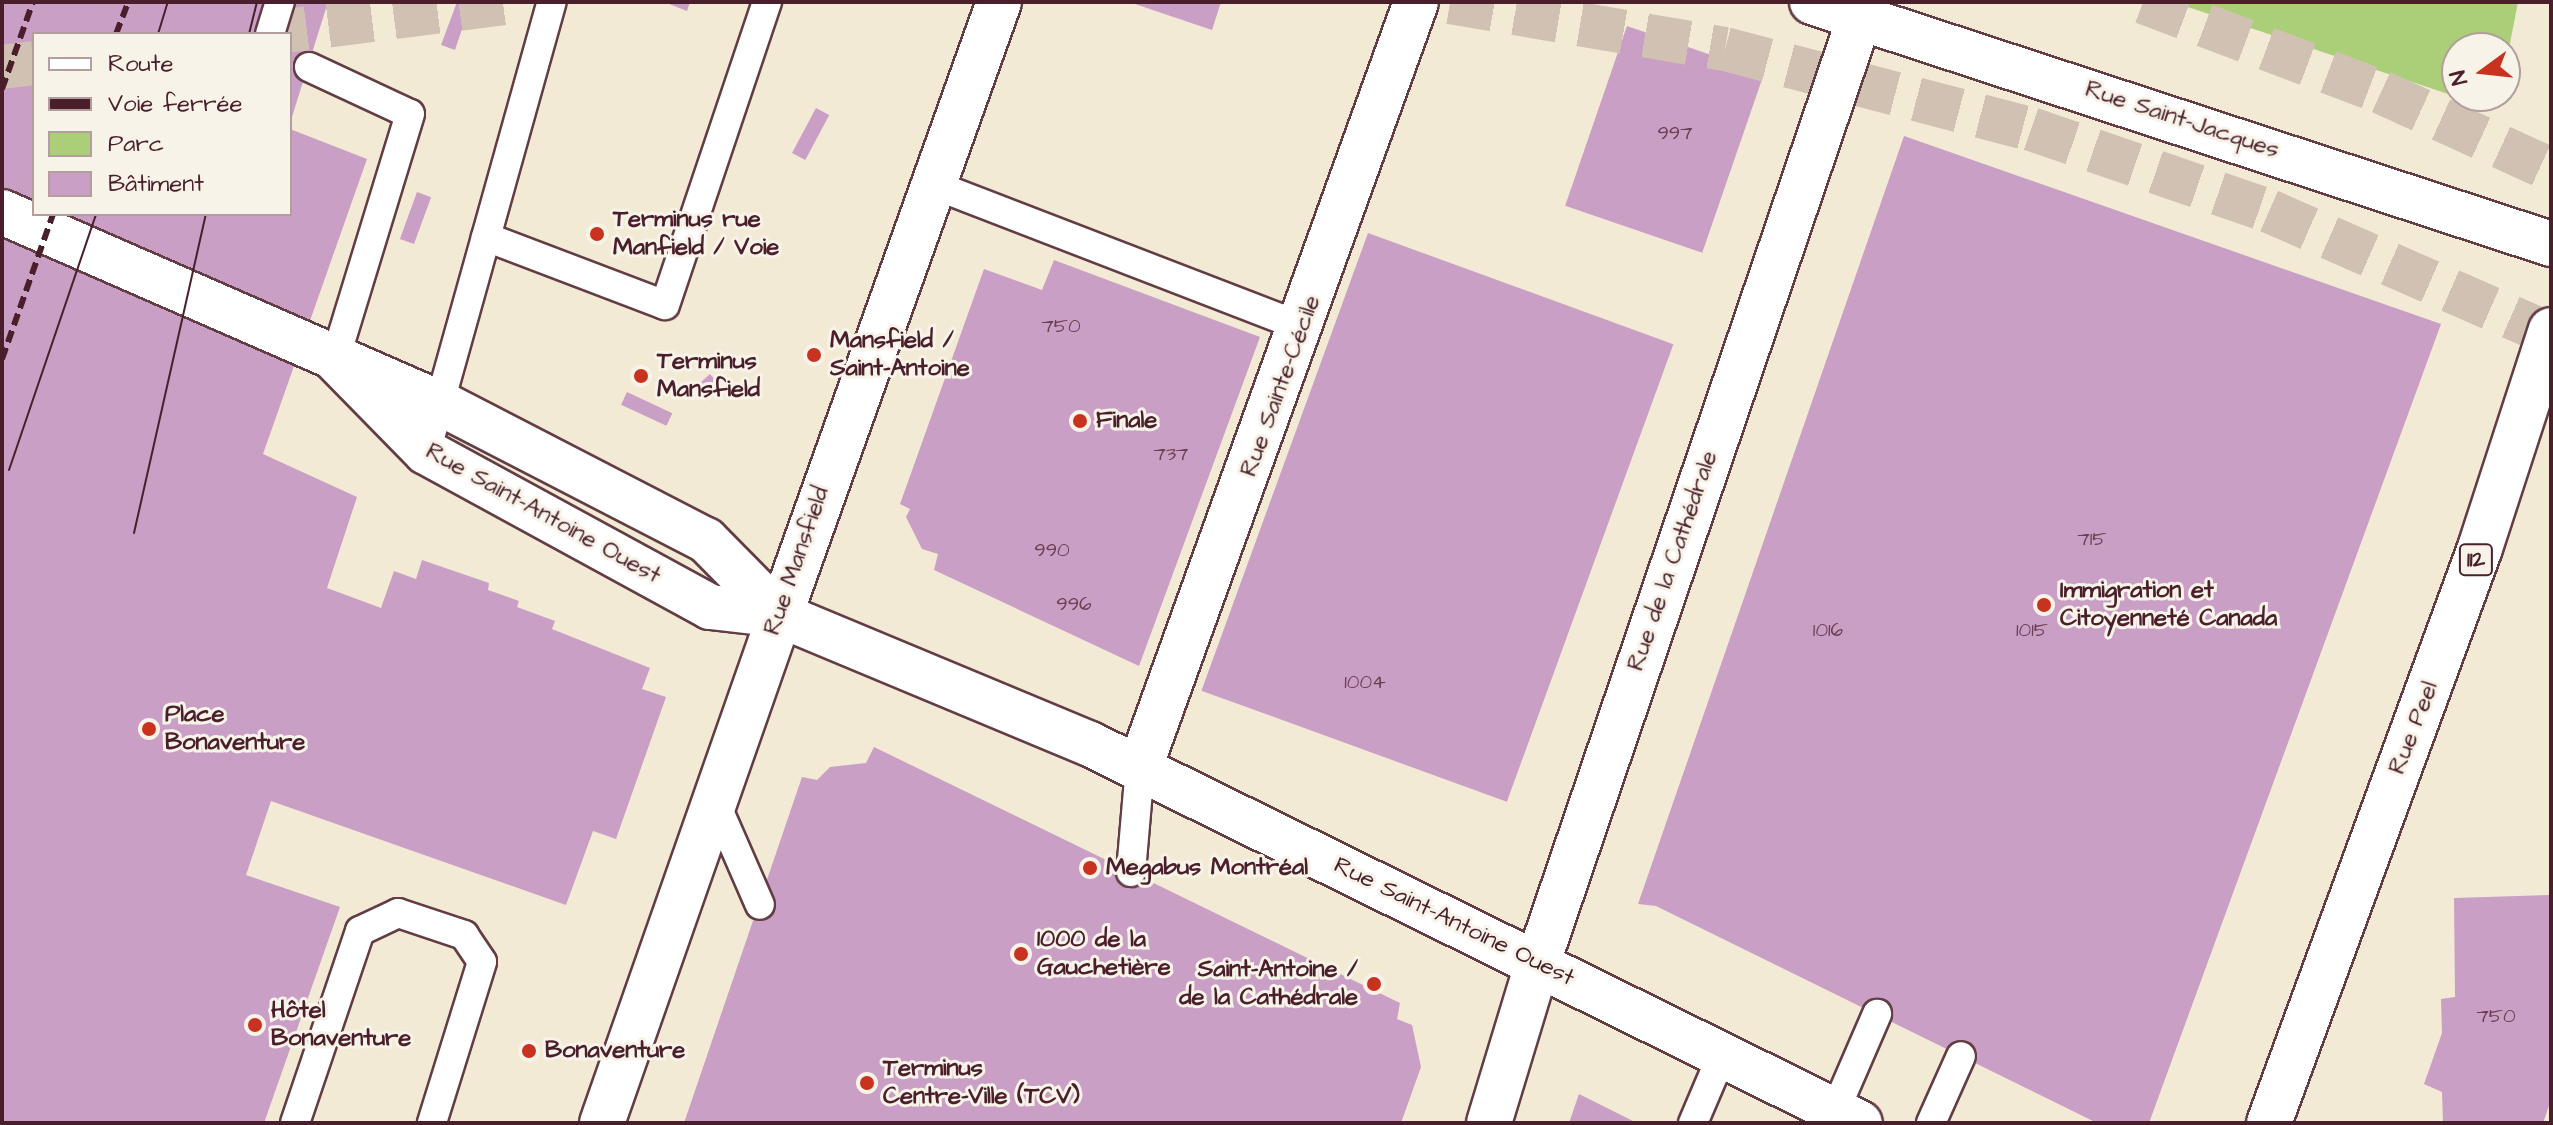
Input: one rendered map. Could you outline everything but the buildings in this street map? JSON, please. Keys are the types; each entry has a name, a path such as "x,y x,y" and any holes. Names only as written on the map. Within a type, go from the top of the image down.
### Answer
{"main road":[{"name":"Rue Mansfield","path":"602,1123 780,615 937,186 999,2"},
{"name":"Rue Sainte-Cécile","path":"1140,767 1303,327 1416,2"},
{"name":"Rue Saint-Jacques","path":"1812,2 1863,10 2551,244"},
{"name":"Rue de la Cathédrale","path":"1489,1123 1538,962 1863,10"},
{"name":"Rue Saint-Antoine Ouest","path":"2,212 440,403 706,540 780,615"},
{"name":"Rue Peel","path":"2269,1123 2480,548 2551,330"},
{"name":"Rue Saint-Antoine Ouest","path":"335,359 426,452 710,607 780,615 1140,767 1851,1119"}],"lane":[{"path":"271,32 280,2"},
{"path":"426,452 552,2"},
{"path":"486,237 665,305 767,2"},
{"path":"309,67 410,114 335,359"},
{"path":"937,186 1303,327"},
{"path":"1131,872 1140,767"},
{"path":"715,802 760,905"},
{"path":"295,1123 355,941 368,923 398,913 464,935 482,962 432,1123"},
{"path":"1851,1119 1877,1014"},
{"path":"1693,1123 1722,1055"},
{"path":"1931,1123 1961,1056"}],"green space":[{"path":"2173,2 2518,2 2512,32 2441,32 2441,92"}],"tunnel":[{"path":"279,32 514,2"},
{"path":"1450,2 1725,49 2031,129 2269,211 2551,335"},
{"path":"2143,2 2381,92 2551,170"},
{"path":"2,67 32,63"}],"tram line":[{"path":"159,32 168,2"},
{"path":"250,32 257,2"},
{"path":"9,470 95,216"},
{"path":"134,533 206,216"}],"railway":[{"path":"2,89 33,2"},
{"path":"117,32 128,2"},
{"path":"2,359 52,216"}],"place":[{"name":"Terminus rue Manfield / Voie","path":"597,234"},
{"name":"Mansfield / Saint-Antoine","path":"814,355"},
{"name":"Terminus Mansfield","path":"641,376"},
{"name":"Finale","path":"1080,421"},
{"name":"Immigration et Citoyenneté Canada","path":"2044,605"},
{"name":"Place Bonaventure","path":"149,729"},
{"name":"Megabus Montréal","path":"1090,868"},
{"name":"1000 de la Gauchetière","path":"1021,954"},
{"name":"Saint-Antoine / de la Cathédrale","path":"1374,984"},
{"name":"Hôtel Bonaventure","path":"255,1025"},
{"name":"Bonaventure","path":"529,1051"},
{"name":"Terminus Centre-Ville (TCV)","path":"867,1083"}]}
